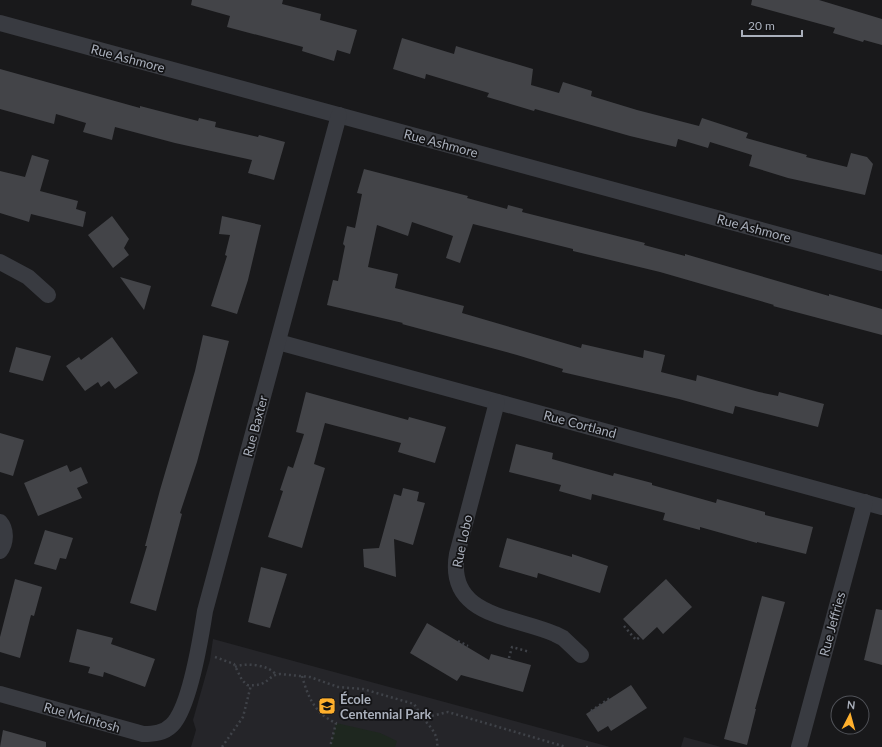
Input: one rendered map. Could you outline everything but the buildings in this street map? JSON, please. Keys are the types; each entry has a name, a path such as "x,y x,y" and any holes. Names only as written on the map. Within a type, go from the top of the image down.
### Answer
{"street":[{"name":"Rue Ashmore","path":"0,23 882,263"},
{"name":"Rue Baxter","path":"164,731 177,720 182,709 198,652 205,611 339,115"},
{"path":"0,262 16,269 28,277 48,295"},
{"name":"Rue Cortland","path":"278,342 882,506"},
{"name":"Rue Lobo","path":"497,402 457,554 455,566 459,587 474,605 555,634 563,638 581,655"},
{"name":"Rue Jeffries","path":"798,747 865,502"},
{"path":"0,522 5,533 5,541 0,551"},
{"name":"Rue McIntosh","path":"0,694 143,734 154,734 164,731"}],"path":[{"path":"624,626 636,640 640,637"},
{"path":"458,641 468,646"},
{"path":"509,658 512,647 530,652"},
{"path":"210,656 228,661 235,667 242,680 247,685 262,685 276,675 302,675 338,687 363,689 414,704 435,734 438,741 437,747"},
{"path":"235,667 247,664 270,669 276,675"},
{"path":"302,675 306,691 319,713 336,723 330,747"},
{"path":"222,747 243,717 251,685"},
{"path":"591,710 610,698"},
{"path":"423,718 448,712 566,747"}],"shaded area":[{"name":"École Centennial Park","path":"213,639 610,747 191,747 196,730 193,720 210,660"},
{"path":"336,723 380,733 397,741 395,747 330,747"},
{"path":"684,737 721,747 681,747"}],"place":[{"name":"École Centennial Park","path":"327,706"}]}
